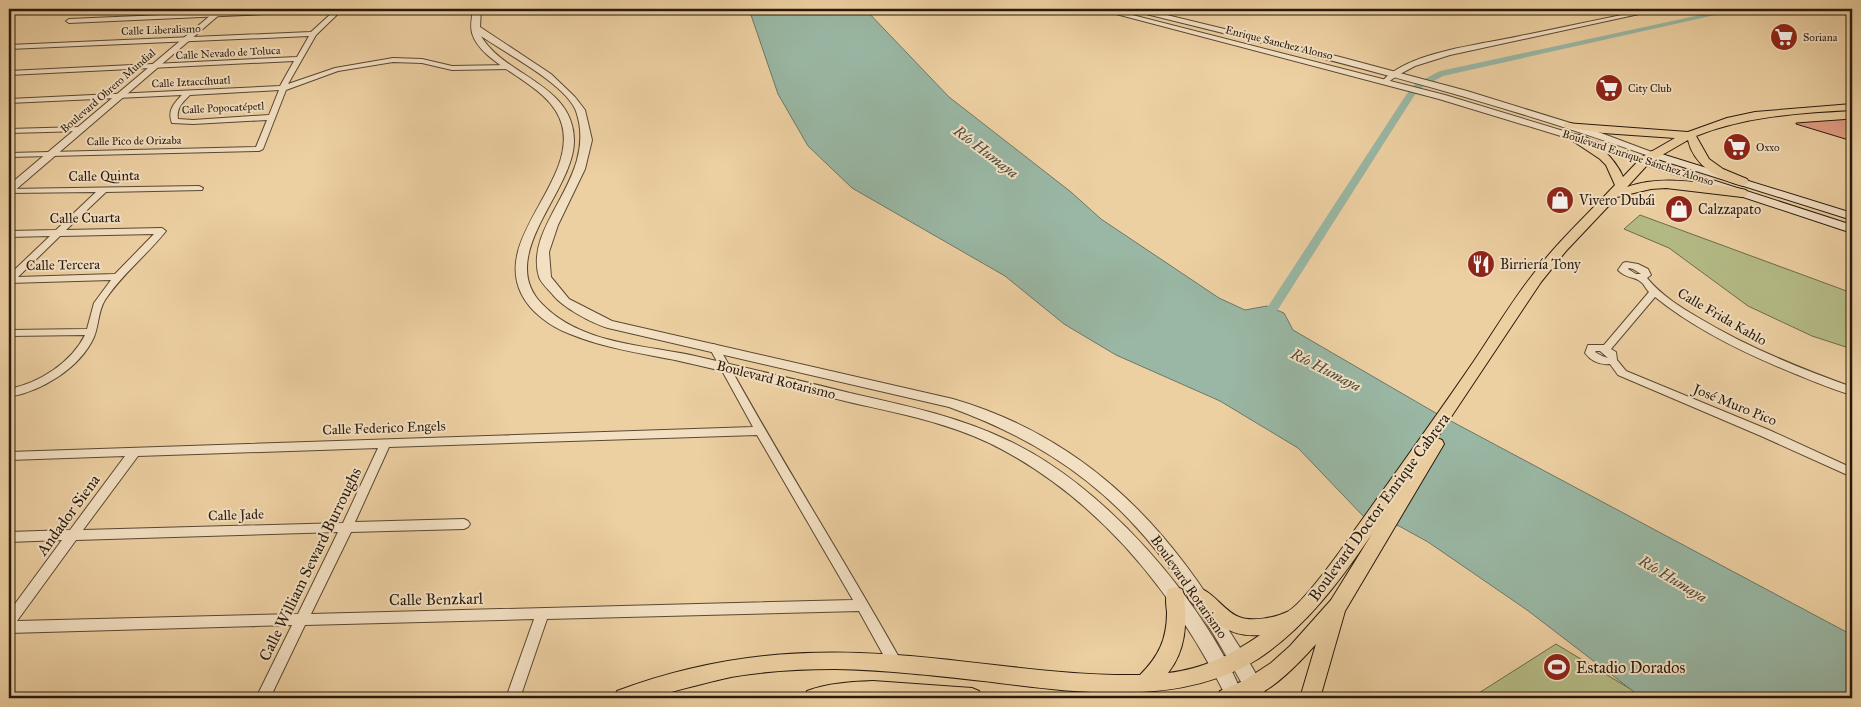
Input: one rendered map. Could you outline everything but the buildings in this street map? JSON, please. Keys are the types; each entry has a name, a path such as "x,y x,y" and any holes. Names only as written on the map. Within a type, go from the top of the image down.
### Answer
{"main road":[{"path":"1690,137 1707,126 1754,115 1852,106"},
{"path":"1569,124 1609,131 1690,137 1725,126 1761,119 1852,110"},
{"path":"1574,137 1605,157 1611,164 1621,190 1670,183 1743,187"},
{"path":"1690,137 1704,162 1743,187"},
{"name":"Boulevard Doctor Enrique Cabrera","path":"1233,697 1255,692 1297,652 1338,606 1354,561 1482,363 1555,258 1653,159 1690,137"},
{"name":"Boulevard Enrique Sánchez Alonso","path":"1653,159 1743,187 1852,217"},
{"name":"Boulevard Enrique Sánchez Alonso","path":"1743,187 1852,229"},
{"name":"Boulevard Doctor Enrique Cabrera","path":"624,698 677,680 759,664 830,660 895,663 1076,682 1146,684 1180,681 1230,665 1263,645 1297,618 1326,584 1354,561"},
{"path":"1196,594 1220,617 1240,627 1260,628 1297,618"},
{"path":"1146,684 1163,666 1170,653 1176,627 1175,595"},
{"path":"1310,698 1338,606"},
{"path":"814,698 862,690 972,698"}],"street":[{"path":"69,21 214,12 340,9"},
{"path":"273,117 285,88 313,34 340,9"},
{"path":"476,28 477,9"},
{"name":"Enrique Sanchez Alonso","path":"1101,9 1423,91"},
{"name":"Enrique Sanchez Alonso","path":"1136,9 1432,83"},
{"path":"1386,81 1394,73 1426,60 1659,9"},
{"name":"Boulevard Obrero Mundial","path":"9,190 214,12"},
{"name":"Boulevard Obrero Mundial","path":"9,180 175,40 214,12"},
{"name":"Boulevard Rotarismo","path":"476,28 486,56 509,66 554,100 566,122 570,136 568,158 525,244 520,271 527,294 546,314 572,331 594,338 724,367 938,419 986,436 1007,446 1056,476 1082,496 1134,545 1230,665 1255,692"},
{"name":"Boulevard Rotarismo","path":"476,28 525,60 568,94 580,110 585,121 586,142 582,166 553,221 544,253 544,270 552,291 574,309 608,324 714,347 952,404 1010,426 1038,440 1070,460 1121,501 1157,539 1196,594 1230,665 1233,697"},
{"name":"Calle Liberalismo","path":"9,47 313,34"},
{"path":"469,66 486,56"},
{"name":"Calle Nevado de Toluca","path":"9,73 299,59"},
{"name":"Calle Iztaccíhuatl","path":"9,101 285,88 337,69 377,61 408,60 452,68 509,66"},
{"name":"Boulevard Enrique Sánchez Alonso","path":"1432,83 1569,124 1653,159"},
{"name":"Boulevard Enrique Sánchez Alonso","path":"1423,91 1653,159"},
{"name":"Calle Popocatépetl","path":"187,94 175,109 173,114 175,121 193,122 273,117"},
{"name":"Calle Pico de Orizaba","path":"9,155 259,149 273,117"},
{"path":"9,131 81,129"},
{"name":"Calle Quinta","path":"9,190 199,188"},
{"path":"9,280 104,189"},
{"name":"Calle Cuarta","path":"9,234 162,231 137,254 118,277"},
{"path":"10,393 36,386 74,358 89,337 95,310 118,277"},
{"name":"Calle Tercera","path":"9,280 118,277"},
{"name":"Calle Frida Kahlo","path":"1642,277 1654,292 1738,345 1787,367 1852,391"},
{"path":"1606,349 1654,292"},
{"path":"9,333 91,332"},
{"path":"714,347 895,663"},
{"path":"1596,347 1606,349 1612,354 1612,360 1598,359 1592,355 1590,350 1596,347"},
{"name":"José Muro Pico","path":"1612,360 1622,374 1765,433 1852,473"},
{"path":"783,364 787,382"},
{"name":"Calle Federico Engels","path":"9,456 760,430"},
{"name":"Calle William Seward Burroughs","path":"264,698 386,443"},
{"name":"Andador Siena","path":"9,622 135,451"},
{"name":"Calle Jade","path":"9,536 464,524"},
{"name":"Calle Benzkarl","path":"9,627 863,605"},
{"path":"513,698 543,613"}],"green space":[{"path":"1640,215 1852,293 1852,349 1812,336 1748,306 1669,248 1624,229"},
{"name":"Estadio Dorados","path":"1556,644 1632,690 1658,698 1471,698"}],"water":[{"name":"Río Humaya","path":"746,9 865,9 949,97 1071,192 1101,219 1219,298 1245,310 1267,306 1284,313 1293,330 1434,412 1852,635 1852,698 1642,698 1527,610 1428,542 1399,526 1365,518 1298,448 1220,401 1116,355 1064,324 1005,276 852,188 808,146 778,94 750,12"}],"waterway":[{"path":"1273,308 1410,95 1418,86 1440,74 1738,9"}],"place":[{"name":"Soriana","path":"1784,37"},
{"name":"City Club","path":"1609,88"},
{"name":"Oxxo","path":"1737,147"},
{"name":"Vivero Dubái","path":"1560,200"},
{"name":"Calzzapato","path":"1679,209"},
{"name":"Birriería Tony","path":"1481,264"},
{"name":"Estadio Dorados","path":"1557,667"}]}
